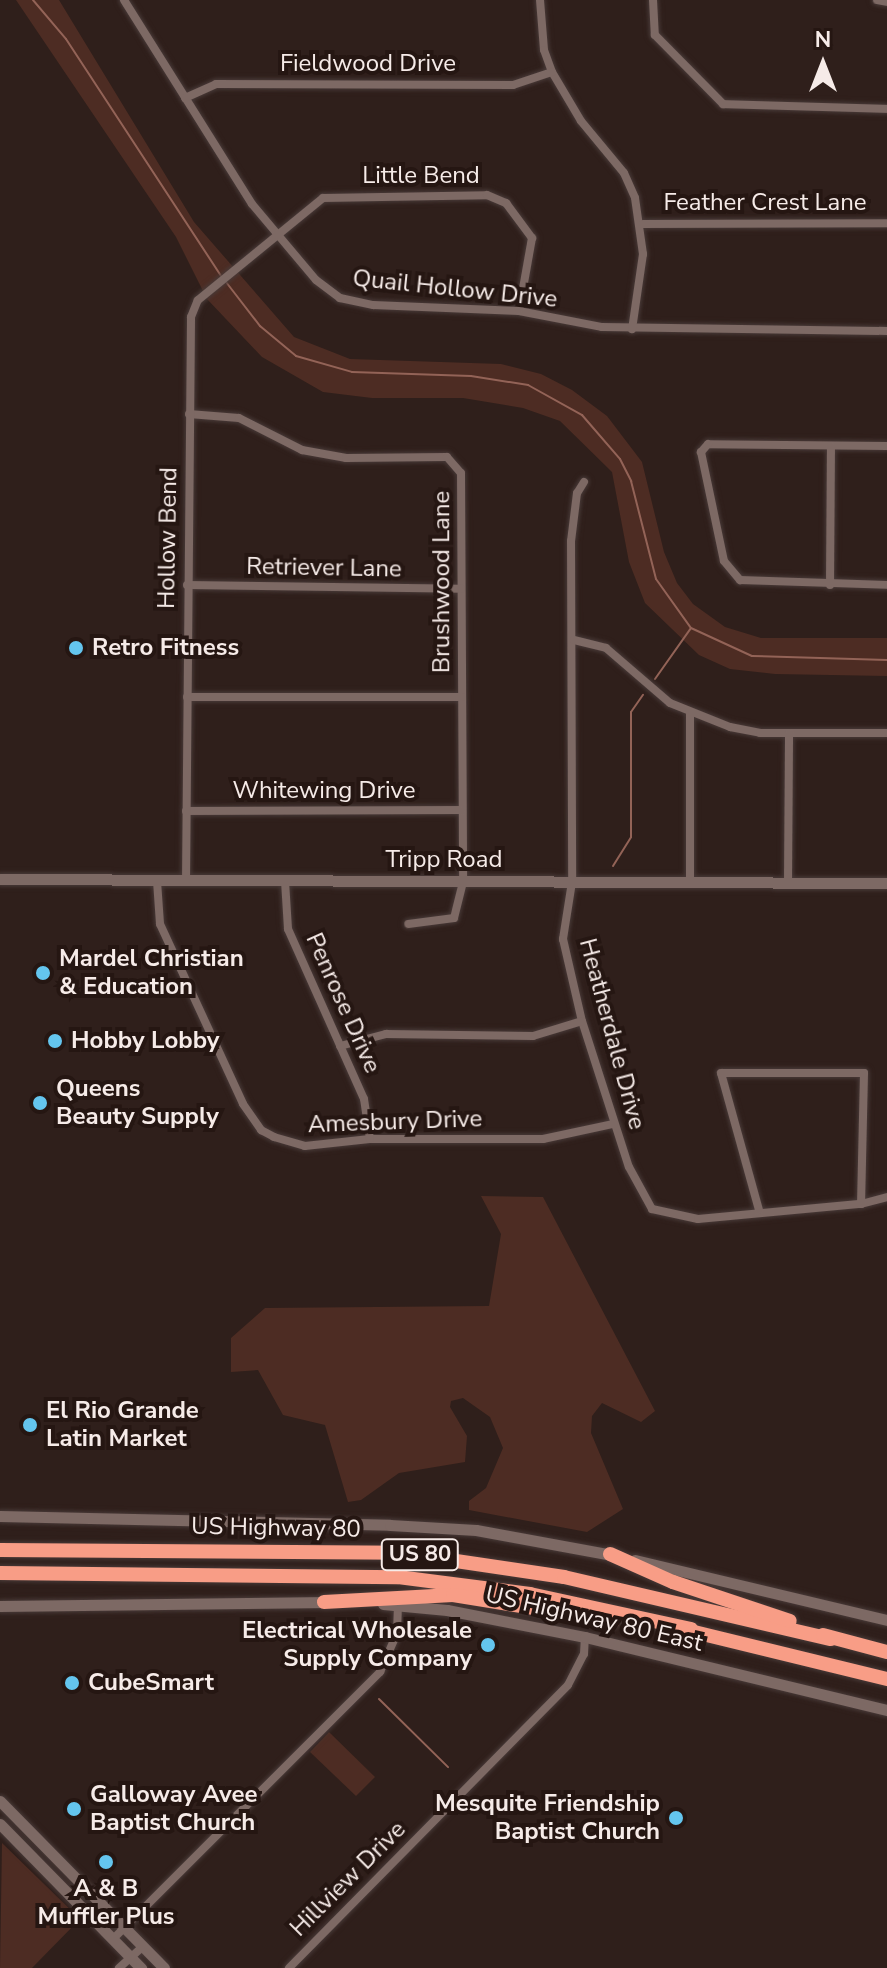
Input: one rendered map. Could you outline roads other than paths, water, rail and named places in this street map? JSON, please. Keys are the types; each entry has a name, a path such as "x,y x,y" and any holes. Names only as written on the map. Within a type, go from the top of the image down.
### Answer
{"highway":[{"name":"US Highway 80","path":"0,1550 402,1553 564,1577 831,1639"},
{"path":"610,1554 831,1639"},
{"name":"US Highway 80","path":"0,1573 398,1577 530,1594 691,1629"},
{"path":"324,1602 453,1595 647,1628 691,1629"},
{"name":"US 80","path":"691,1629 887,1679"},
{"name":"US 80","path":"831,1639 887,1652"}],"main road":[{"name":"Tripp Road","path":"0,879 887,883"},
{"path":"0,1516 390,1525 476,1530 610,1554 887,1620"},
{"name":"US Highway 80 East","path":"0,1606 324,1602 398,1605 585,1637 887,1710"},
{"path":"0,1801 164,1968"},
{"path":"0,1824 141,1968"}],"street":[{"name":"Quail Hollow Drive","path":"124,0 239,186 325,289 357,304 519,311 632,329 887,331"},
{"path":"540,0 544,50 552,72 581,121 624,173 643,224 632,329"},
{"path":"653,0 655,35 723,104 887,109"},
{"path":"877,0 887,2"},
{"name":"Fieldwood Drive","path":"185,98 216,84 513,85 552,72"},
{"name":"Little Bend","path":"276,233 314,202 337,195 499,198 532,238 519,311"},
{"name":"Feather Crest Lane","path":"643,224 887,223"},
{"name":"Hollow Bend","path":"186,882 191,317 210,288 276,233"},
{"name":"Brushwood Lane","path":"189,414 239,418 302,450 346,458 453,461 461,473 463,882 454,918 408,924"},
{"path":"830,585 831,446"},
{"path":"887,446 704,447 701,457 730,572 754,584 887,585"},
{"name":"Heatherdale Drive","path":"584,482 577,493 571,541 574,640 572,882 563,939 582,1021 613,1124 645,1203 652,1209 698,1219 759,1210 861,1204 887,1197"},
{"name":"Retriever Lane","path":"187,585 461,589"},
{"path":"574,640 606,648 651,690 690,714 730,727 789,733 887,733"},
{"path":"187,697 462,697"},
{"path":"690,714 690,883"},
{"path":"788,883 789,733"},
{"name":"Whitewing Drive","path":"186,811 461,810"},
{"name":"Amesbury Drive","path":"157,881 160,924 243,1104 261,1130 305,1146 370,1139 543,1139 613,1124"},
{"name":"Penrose Drive","path":"285,881 288,929 364,1099 370,1139"},
{"path":"340,1046 386,1034 533,1036 582,1021"},
{"path":"759,1210 721,1073 864,1073 861,1204"},
{"path":"113,1939 380,1672 397,1633 398,1605"},
{"name":"Hillview Drive","path":"289,1968 568,1685 584,1654 585,1637"},
{"path":"119,1968 142,1947"}],"waterway":[{"path":"33,0 66,39 222,277"},
{"path":"226,282 260,326 296,356 352,372 471,376 528,385 582,415 620,459 631,481 656,579 691,628 752,656 887,660"},
{"path":"655,679 691,628"},
{"path":"613,866 631,837 631,712 643,695"},
{"path":"379,1699 448,1767"}],"place":[{"name":"Retro Fitness","path":"76,648"},
{"name":"Mardel Christian & Education","path":"43,973"},
{"name":"Hobby Lobby","path":"55,1041"},
{"name":"Queens Beauty Supply","path":"40,1103"},
{"name":"El Rio Grande Latin Market","path":"30,1425"},
{"name":"Electrical Wholesale Supply Company","path":"488,1645"},
{"name":"CubeSmart","path":"72,1683"},
{"name":"Galloway Avee Baptist Church","path":"74,1809"},
{"name":"Mesquite Friendship Baptist Church","path":"676,1818"},
{"name":"A & B Muffler Plus","path":"106,1862"}]}
